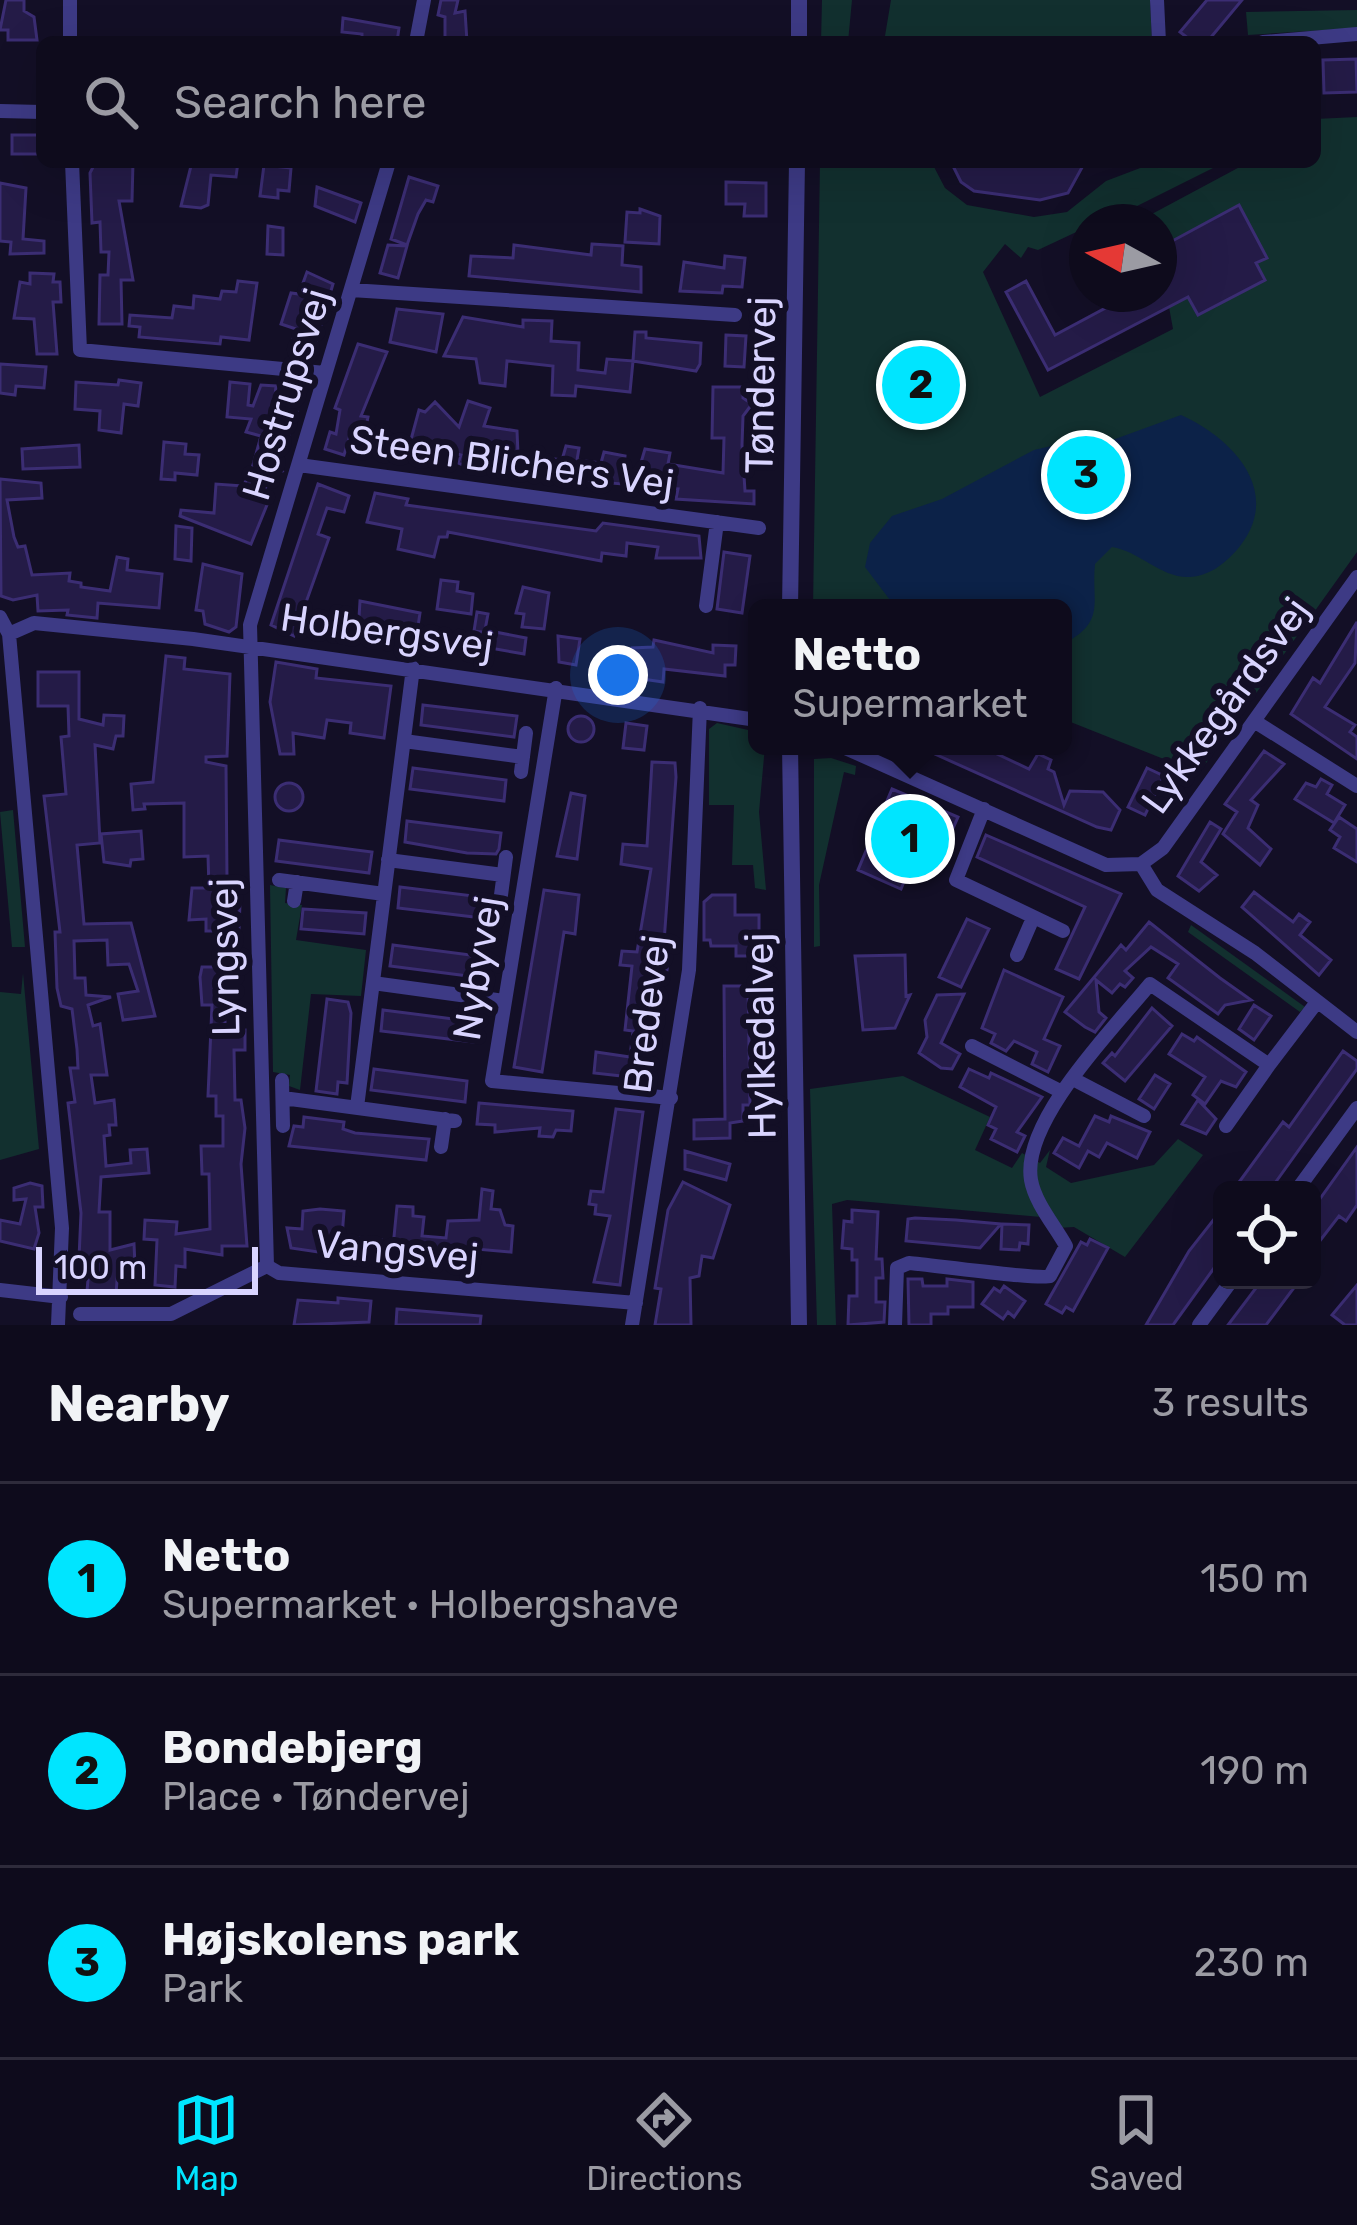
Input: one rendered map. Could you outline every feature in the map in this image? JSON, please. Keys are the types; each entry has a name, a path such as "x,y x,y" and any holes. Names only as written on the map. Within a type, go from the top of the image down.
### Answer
{"street":[{"path":"70,0 70,36"},
{"path":"417,36 424,0"},
{"path":"799,36 800,0"},
{"path":"1157,0 1159,36"},
{"path":"1321,37 1357,34"},
{"path":"0,111 36,112"},
{"path":"72,168 80,350 325,374"},
{"name":"Hostrupsvej","path":"248,645 387,168"},
{"name":"Tøndervej","path":"790,599 797,168"},
{"path":"351,290 713,321 735,315"},
{"name":"Steen Blichers Vej","path":"299,465 759,528"},
{"name":"Steen Blichers Vej","path":"706,606 716,522"},
{"name":"Lykkegårdsvej","path":"1142,864 1163,848 1357,577"},
{"path":"0,616 9,634 56,1148 58,1325"},
{"name":"Holbergsvej","path":"9,634 34,623 248,645 748,718"},
{"name":"Lyngsvej","path":"248,645 267,1267"},
{"path":"357,1107 413,668"},
{"name":"Nybyvej","path":"556,688 492,1081 671,1098"},
{"name":"Bredevej","path":"632,1325 688,970 700,708"},
{"path":"1254,722 1357,786"},
{"path":"404,741 522,765 526,734"},
{"name":"Hylkedalvej","path":"790,755 799,1325"},
{"path":"861,755 1106,865 1142,864 1157,890 1255,953 1357,1032"},
{"path":"984,809 956,880 1063,931"},
{"path":"501,895 506,857"},
{"path":"388,860 503,875"},
{"path":"279,880 384,894"},
{"path":"294,902 297,882"},
{"path":"1017,955 1034,918"},
{"path":"373,983 504,1001"},
{"path":"895,1325 894,1277 897,1268 909,1263 988,1268 1026,1279 1051,1276 1066,1246 1034,1192 1030,1164 1062,1092 1150,984 1269,1065"},
{"path":"1226,1126 1317,1002"},
{"path":"972,1046 1062,1092"},
{"path":"1073,1078 1144,1116"},
{"path":"282,1080 283,1126"},
{"path":"283,1098 450,1120 441,1147"},
{"path":"1304,1181 1357,1108"},
{"name":"Vangsvej","path":"80,1314 164,1320 267,1267 279,1273 636,1303"},
{"path":"1199,1325 1225,1289"},
{"path":"0,1290 61,1298"}],"green space":[{"path":"822,0 852,0 849,36 821,36"},
{"path":"891,0 1150,0 1152,36 885,36"},
{"path":"1357,10 1357,28 1248,35 1246,12"},
{"path":"1357,117 1357,552 1199,773 1072,723 1072,599 813,599 820,168 935,168 945,188 967,205 1034,217 1069,210 1069,235 1038,250 1028,247 1021,258 1005,244 983,272 1040,397 1173,329 1170,312 1177,312 1177,303 1188,297 1199,315 1264,280 1256,263 1267,257 1239,206 1177,238 1177,204 1171,204 1238,168 1321,168 1321,119"},
{"path":"1140,168 1213,168 1141,204 1077,204 1106,181"},
{"path":"717,723 748,730 748,755 764,755 759,812 766,890 755,888 753,865 732,865 734,805 709,805 709,729"},
{"path":"831,758 856,766 855,775 844,772 819,885 820,946 814,947 814,759"},
{"path":"13,810 25,947 12,947 0,812"},
{"path":"270,885 286,888 285,903 302,905 296,940 366,950 361,996 311,994 300,1090 289,1086 290,1075 273,1072"},
{"path":"1191,925 1305,1007 1300,1012 1188,932"},
{"path":"23,973 39,1149 0,1160 0,992 21,994"},
{"path":"903,1076 990,1117 975,1150 1012,1168 1022,1153 1040,1163 1050,1150 1046,1167 1071,1183 1154,1165 1178,1139 1203,1155 1125,1257 1074,1227 1057,1228 1041,1217 847,1200 832,1204 836,1325 817,1325 810,1089"}],"water":[{"path":"1181,415 1220,439 1248,471 1256,510 1250,530 1226,561 1196,576 1169,573 1112,547 1095,564 1091,619 1072,639 1072,599 889,599 865,567 870,543 892,516 942,499 1034,450 1060,444 1096,446"}],"building":[{"path":"6,0 24,0 24,11 34,17 36,40 8,40 8,30 0,30"},
{"path":"441,0 458,0 455,13 465,11 467,36 445,36 445,17 438,15"},
{"path":"1207,0 1242,0 1212,36 1180,32"},
{"path":"343,18 399,28 398,36 342,32"},
{"path":"1356,59 1357,92 1324,93 1323,60"},
{"path":"12,135 36,135 36,154 12,154"},
{"path":"92,168 133,168 132,201 119,201 133,280 121,280 122,324 99,324 100,275 108,275 109,252 101,252 100,222 92,223"},
{"path":"190,168 237,168 236,177 211,175 208,205 181,206"},
{"path":"264,168 291,168 289,191 278,190 278,198 260,196"},
{"path":"954,168 1082,168 1068,193 1040,200 974,191 961,182"},
{"path":"409,177 438,186 433,202 426,200 418,214 407,245 391,239"},
{"path":"726,182 766,183 766,216 744,216 745,204 726,204"},
{"path":"0,183 26,188 23,239 44,241 44,253 10,254 11,242 0,241"},
{"path":"317,187 361,203 355,222 315,206"},
{"path":"1239,205 1267,258 1256,263 1265,280 1198,315 1188,297 1177,303 1177,238"},
{"path":"640,209 660,216 659,244 625,242 627,212 640,213"},
{"path":"268,226 283,228 283,255 267,254"},
{"path":"592,244 623,246 622,265 641,267 641,292 469,276 471,256 513,258 514,245 591,255"},
{"path":"388,245 407,246 398,278 380,273"},
{"path":"725,256 745,258 742,287 723,286 722,293 680,291 684,262 724,268"},
{"path":"307,272 333,284 313,352 291,345 296,329 281,324 291,293 299,294"},
{"path":"30,273 54,274 53,282 60,282 61,302 53,302 57,354 37,354 34,319 14,318 20,282 30,284"},
{"path":"238,281 257,283 249,340 221,337 220,344 139,337 140,327 129,326 130,315 172,318 174,306 193,308 194,296 220,299 222,291 236,292"},
{"path":"1026,281 1055,335 1098,312 1159,312 1048,370 1006,292"},
{"path":"397,309 443,314 436,352 390,342"},
{"path":"463,317 523,327 523,320 552,321 551,341 579,343 578,370 605,373 607,359 633,361 630,392 576,386 575,396 552,395 553,366 507,361 505,386 480,383 476,359 444,356"},
{"path":"635,332 646,332 646,338 701,343 696,371 633,361"},
{"path":"726,335 746,336 744,367 725,366"},
{"path":"358,344 387,352 361,416 368,417 365,431 352,429 344,455 325,449 330,432 336,434 340,410 335,408"},
{"path":"0,364 46,367 44,388 16,386 15,395 0,393"},
{"path":"119,380 141,383 138,406 124,404 121,433 99,430 100,411 75,409 76,382 118,385"},
{"path":"230,382 250,384 248,405 253,406 261,385 276,386 274,405 297,412 278,465 282,471 269,474 263,499 269,500 251,544 180,516 181,510 214,513 216,484 243,486 251,472 261,436 246,432 251,419 227,417"},
{"path":"713,387 743,387 743,398 752,404 743,416 742,445 745,491 754,491 754,504 676,499 678,489 634,486 645,449 670,453 668,464 723,473 724,438 712,438"},
{"path":"468,401 490,408 484,426 517,431 518,454 562,460 566,446 579,448 577,460 601,463 604,452 625,456 622,484 525,476 526,470 476,461 473,469 458,463 461,455 430,446 426,463 406,458 419,410 425,412 435,402 459,427"},
{"path":"164,442 186,444 185,454 199,455 197,475 175,473 175,480 161,479"},
{"path":"79,445 80,467 23,469 22,449"},
{"path":"0,479 41,483 42,498 7,500 14,537 18,547 25,546 32,575 70,573 69,581 81,587 110,591 117,557 128,559 127,570 162,574 159,608 98,603 97,618 67,615 68,610 38,611 37,595 13,600 1,596"},
{"path":"318,484 349,496 344,512 327,508 318,534 329,538 294,636 271,625"},
{"path":"375,493 408,499 406,505 596,531 603,523 699,536 701,558 656,558 658,547 627,543 626,556 602,553 601,561 448,532 447,537 439,537 434,557 398,549 402,529 367,522"},
{"path":"176,526 192,528 191,561 175,559"},
{"path":"724,552 750,556 742,613 717,609"},
{"path":"203,564 242,574 236,627 229,632 205,624 203,611 196,610"},
{"path":"441,580 458,582 457,591 473,594 471,614 437,609"},
{"path":"523,587 549,593 544,629 522,627 524,614 516,613"},
{"path":"360,601 420,613 415,646 358,634"},
{"path":"477,612 488,614 485,630 526,638 524,654 479,646 482,632 474,631"},
{"path":"1357,622 1355,663 1325,707 1355,725 1350,732 1357,737 1357,759 1291,714 1313,678 1320,683"},
{"path":"558,636 580,639 576,665 559,662"},
{"path":"654,640 713,653 713,645 736,646 735,665 725,665 725,676 664,669 663,682 601,673 604,656 630,660 632,648 653,647"},
{"path":"166,656 185,658 184,669 230,674 227,756 206,757 206,762 226,766 227,878 241,878 236,1004 225,1004 225,1030 245,1030 245,1050 234,1050 235,1100 241,1100 245,1128 241,1164 247,1246 222,1246 222,1255 185,1249 185,1267 176,1266 175,1287 155,1285 157,1240 144,1239 145,1220 177,1222 176,1234 210,1229 209,1174 202,1174 201,1146 223,1146 223,1116 216,1116 216,1096 208,1096 212,1005 202,1005 200,977 202,967 216,967 215,931 206,931 206,919 189,920 192,888 209,888 208,856 184,857 184,803 144,804 145,809 133,810 131,784 153,782"},
{"path":"276,662 317,669 316,678 391,686 384,738 350,733 351,723 327,720 324,738 293,733 294,754 280,754 270,702"},
{"path":"38,672 79,672 79,719 103,725 104,715 124,716 123,736 116,736 113,749 95,745 100,843 77,845 84,924 131,923 155,1016 123,1020 118,994 138,991 129,964 108,965 107,940 74,941 75,978 85,978 86,995 111,997 88,1005 93,1026 100,1024 107,1075 91,1075 95,1103 114,1100 116,1125 109,1125 110,1135 104,1136 106,1166 131,1163 130,1150 147,1149 149,1173 101,1177 99,1212 110,1212 110,1250 134,1244 135,1265 118,1269 116,1293 87,1291 90,1257 79,1258 81,1213 68,1103 75,1102 70,1068 78,1068 77,1049 72,1009 61,1006 57,988 55,932 60,932 44,796 66,794 61,737 69,736 68,706 38,706"},
{"path":"423,705 517,716 514,737 421,725"},
{"path":"581,716 594,729 581,742 568,729"},
{"path":"626,723 647,726 644,750 623,748"},
{"path":"1264,751 1284,764 1251,800 1258,805 1248,828 1271,849 1260,865 1223,834 1237,812 1225,804"},
{"path":"937,755 999,755 1029,769 1040,755 1051,760 1048,769 1054,772 1064,805 1070,791 1103,792 1120,810 1111,830"},
{"path":"652,762 675,763 663,956 669,957 667,970 659,969 647,1072 641,1071 640,1078 594,1073 596,1052 630,1057 633,1031 625,1030 632,966 620,965 622,951 637,952 651,869 621,864 623,844 647,846"},
{"path":"413,768 506,780 504,801 410,789"},
{"path":"1147,768 1164,776 1145,815 1128,807"},
{"path":"1321,779 1332,785 1327,794 1345,805 1334,823 1295,799 1306,783 1316,787"},
{"path":"289,783 299,787 303,797 299,807 289,811 279,807 275,797 279,787"},
{"path":"892,789 958,817 935,869 913,860 901,889 858,870"},
{"path":"571,793 585,796 577,859 557,856"},
{"path":"1339,817 1357,829 1357,862 1334,848 1340,837 1330,830"},
{"path":"407,821 501,833 499,849 496,854 467,853 405,842"},
{"path":"1210,822 1221,829 1201,862 1217,875 1199,891 1178,876"},
{"path":"141,831 143,859 131,860 130,866 104,862 101,834"},
{"path":"986,835 1121,894 1079,979 1056,969 1085,907 977,857"},
{"path":"279,840 372,852 369,873 276,861"},
{"path":"400,887 490,898 491,919 398,908"},
{"path":"544,890 579,895 575,934 564,932 542,1072 514,1067"},
{"path":"1254,892 1293,922 1299,914 1310,922 1300,935 1331,960 1319,975 1242,907"},
{"path":"712,895 735,895 735,915 759,915 759,956 736,956 736,946 711,946 710,940 704,940 704,902"},
{"path":"303,909 366,913 364,934 301,929"},
{"path":"967,919 989,929 961,987 939,977"},
{"path":"1149,922 1251,1000 1225,1005 1218,1014 1168,978 1178,964 1151,947 1125,971 1133,978 1125,987 1120,984 1112,993 1096,980 1099,1012 1106,1018 1095,1032 1065,1012 1121,945 1126,950"},
{"path":"393,945 486,957 484,978 390,966"},
{"path":"905,955 906,996 910,995 895,1028 863,1030 855,956"},
{"path":"1004,970 1063,997 1044,1039 1060,1046 1048,1072 1032,1064 1037,1052 1014,1041 1006,1051 991,1043 995,1034 982,1028"},
{"path":"724,986 748,986 750,1105 743,1105 743,1121 730,1123 730,1138 694,1139 694,1120 725,1119"},
{"path":"964,994 941,1043 960,1054 952,1069 941,1068 919,1053 927,1037 925,1020 937,995"},
{"path":"327,999 348,1002 351,1013 347,1083 338,1082 337,1094 316,1091"},
{"path":"1254,1005 1271,1016 1254,1040 1239,1029"},
{"path":"1152,1008 1172,1026 1125,1081 1103,1063 1112,1053 1115,1056"},
{"path":"383,1010 477,1022 474,1042 381,1031"},
{"path":"1182,1034 1194,1041 1197,1037 1246,1072 1236,1087 1221,1081 1205,1104 1193,1095 1205,1077 1169,1054"},
{"path":"1343,1051 1357,1061 1357,1069 1276,1181 1240,1181 1283,1122 1289,1127"},
{"path":"374,1069 467,1081 465,1102 371,1090"},
{"path":"969,1069 989,1078 991,1073 1042,1097 1017,1132 1025,1136 1017,1152 991,1139 996,1129 988,1125 996,1107 960,1087"},
{"path":"1155,1075 1170,1084 1154,1109 1139,1099"},
{"path":"1198,1100 1216,1119 1206,1134 1182,1124"},
{"path":"479,1103 573,1111 571,1131 556,1130 553,1137 539,1136 540,1128 495,1132 495,1125 477,1124"},
{"path":"616,1109 643,1112 620,1285 594,1282 610,1216 595,1214 596,1205 589,1204 591,1191 603,1192"},
{"path":"1095,1116 1109,1122 1111,1116 1150,1132 1137,1158 1107,1143 1099,1157 1088,1151 1079,1168 1054,1153 1063,1138 1079,1146"},
{"path":"304,1117 344,1122 343,1129 355,1133 429,1139 426,1160 289,1146 294,1126 303,1127"},
{"path":"1357,1147 1357,1205 1346,1221 1339,1216 1321,1239 1321,1197"},
{"path":"685,1151 730,1164 726,1180 685,1169"},
{"path":"683,1182 730,1205 713,1258 702,1256 699,1276 690,1278 691,1325 655,1325 661,1289 655,1288 668,1210"},
{"path":"30,1183 42,1186 43,1207 35,1207 39,1233 34,1249 0,1241 0,1220 20,1224 26,1199 14,1200 14,1188"},
{"path":"482,1189 493,1191 491,1209 500,1210 505,1225 513,1226 511,1252 465,1248 463,1267 407,1258 408,1248 393,1247 397,1206 413,1207 413,1216 424,1217 422,1236 446,1238 448,1221 479,1220"},
{"path":"852,1210 878,1212 876,1259 882,1259 883,1278 876,1278 876,1302 885,1302 884,1322 848,1325 849,1296 857,1296 857,1260 852,1260 852,1249 842,1248 844,1221 852,1222"},
{"path":"303,1211 344,1211 342,1237 381,1240 379,1261 291,1248 287,1228 302,1229"},
{"path":"908,1219 1001,1224 980,1248 906,1241"},
{"path":"1213,1220 1213,1269 1173,1325 1146,1325 1189,1251"},
{"path":"1002,1224 1029,1225 1028,1244 1020,1243 1019,1250 1001,1249"},
{"path":"1090,1239 1108,1248 1073,1311 1066,1307 1062,1313 1046,1304 1081,1242 1087,1245"},
{"path":"908,1279 922,1279 923,1286 947,1286 947,1279 973,1282 973,1307 948,1307 948,1314 931,1314 931,1325 909,1325"},
{"path":"1357,1285 1357,1325 1345,1325 1332,1315"},
{"path":"1004,1286 1025,1301 1014,1317 1008,1312 1003,1319 982,1304 994,1288 1000,1292"},
{"path":"1255,1289 1293,1289 1266,1325 1228,1325"},
{"path":"338,1298 371,1301 369,1322 294,1325 298,1300 338,1303"},
{"path":"397,1309 481,1316 480,1325 396,1325"}],"place":[{"name":"Bondebjerg","path":"921,385"},
{"name":"Højskolens park","path":"1086,475"},
{"name":"Netto","path":"910,839"}]}
